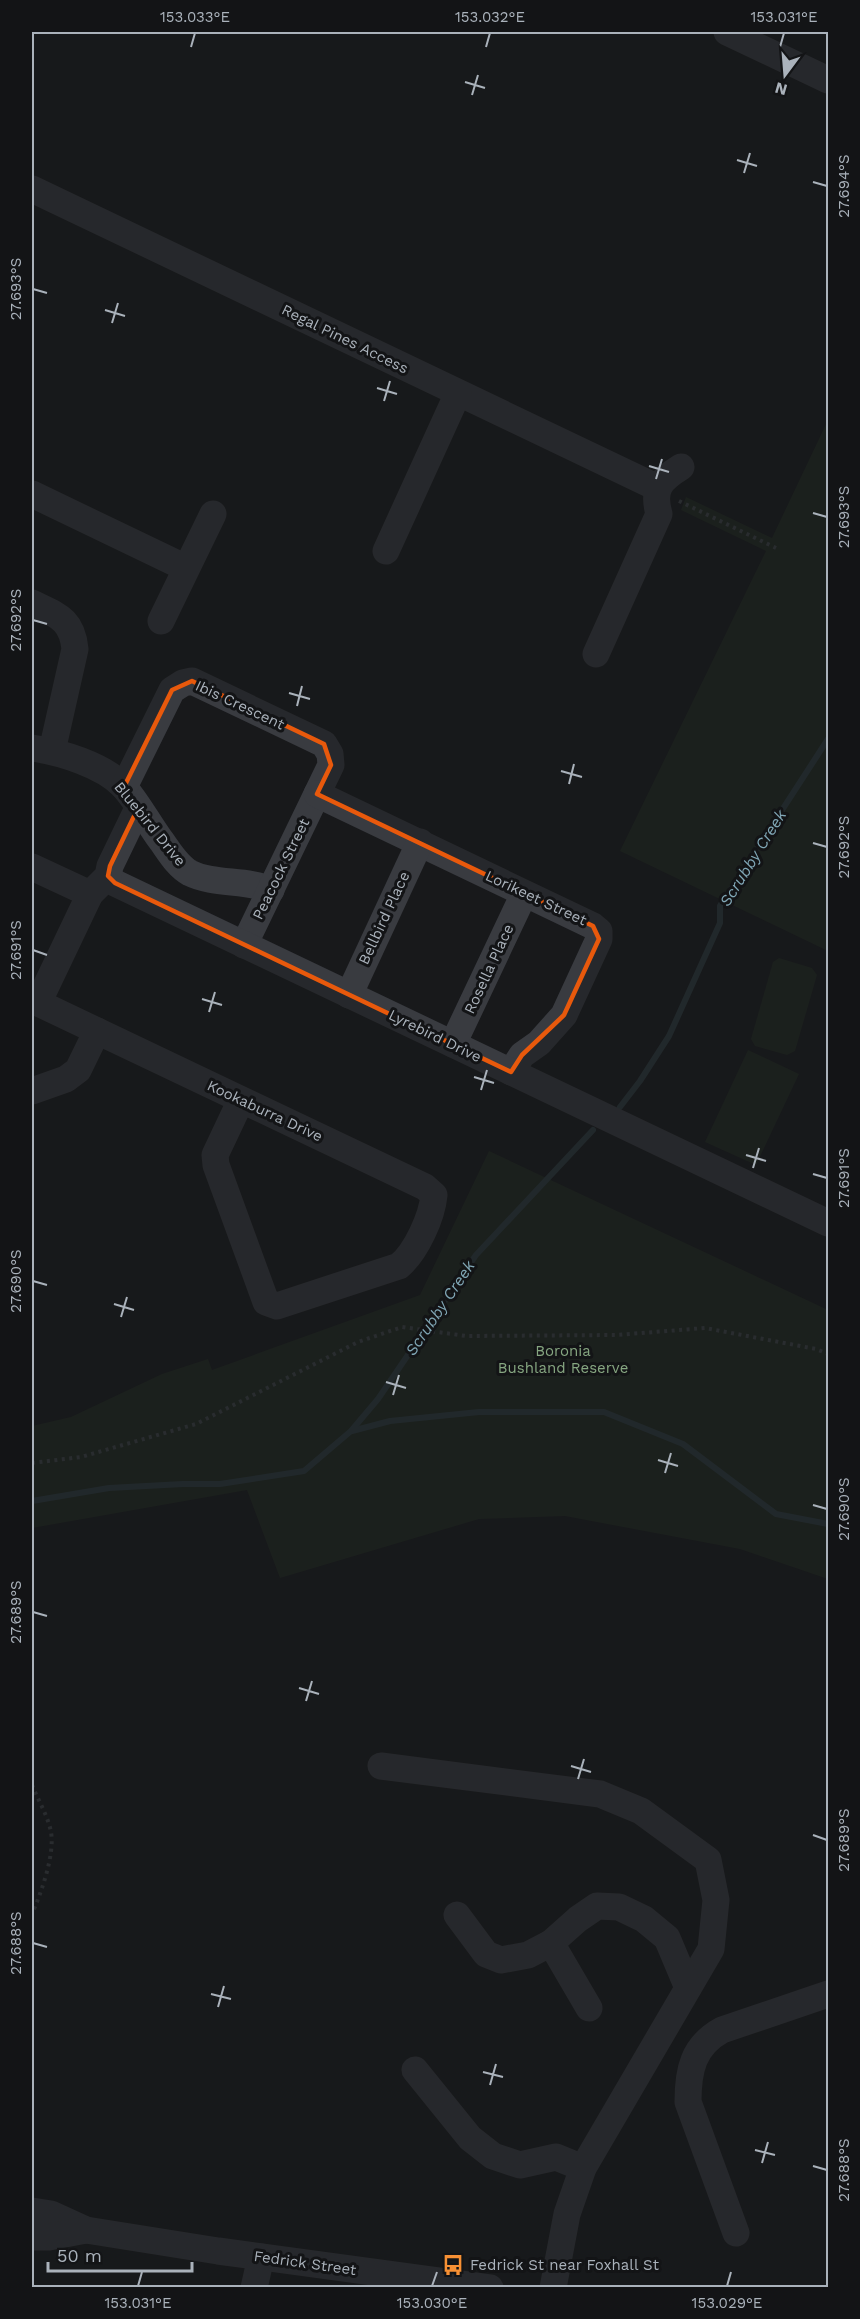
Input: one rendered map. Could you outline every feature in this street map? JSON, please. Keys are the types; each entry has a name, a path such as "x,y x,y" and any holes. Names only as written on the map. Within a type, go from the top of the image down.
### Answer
{"street":[{"path":"727,32 828,80"},
{"name":"Regal Pines Access","path":"32,189 658,488"},
{"path":"386,551 458,393"},
{"path":"596,654 659,514 655,499 658,488 667,476 681,466"},
{"path":"32,494 186,568"},
{"path":"161,621 213,514"},
{"path":"32,603 63,619 71,628 75,649 42,749"},
{"name":"Ibis Crescent","path":"35,1002 110,866 131,797 172,690 183,683 192,681 324,744 330,754 331,765 317,794"},
{"name":"Bluebird Drive","path":"42,749 77,759 111,777 131,797 176,862 190,873 208,878 258,884 271,890"},
{"name":"Lorikeet Street","path":"317,794 593,926 599,931 599,939 564,1015 539,1043 522,1055 511,1072"},
{"name":"Peacock Street","path":"244,945 317,794"},
{"name":"Bellbird Place","path":"349,995 420,842"},
{"name":"Lyrebird Drive","path":"32,867 99,885 115,883 828,1223"},
{"name":"Rosella Place","path":"453,1044 524,894"},
{"name":"Kookaburra Drive","path":"35,1002 97,1031 425,1187 434,1195 433,1209 409,1258 399,1266 277,1306 266,1302 216,1165 215,1155 242,1100"},
{"path":"32,1091 66,1079 78,1070 97,1031"},
{"path":"381,1766 600,1794 641,1811 708,1860 717,1900 711,1948 659,2041 583,2168 567,2214 554,2288"},
{"path":"457,1915 486,1954 501,1960 528,1955 551,1943 597,1906 620,1907 644,1919 667,1938 688,1989"},
{"path":"551,1943 589,2008"},
{"path":"736,2233 687,2102 694,2058 708,2038 722,2030 828,1994"},
{"path":"659,2041 694,2058"},
{"path":"415,2070 470,2138 494,2156 520,2165 556,2157 583,2168"},
{"name":"Fedrick Street","path":"32,2211 51,2214 86,2230 261,2257 490,2288"},
{"name":"Fedrick Street","path":"32,2237 49,2237 86,2230"},
{"path":"254,2288 261,2257"}],"path":[{"path":"658,488 675,499 776,548"},
{"path":"32,1462 81,1457 196,1424 358,1342 402,1327 466,1336 616,1335 705,1328 816,1348 828,1354"},
{"path":"32,1785 47,1819 52,1843 51,1856 32,1914"}],"highlighted area":[{"path":"192,681 324,744 331,765 317,794 593,926 599,939 564,1015 522,1055 511,1072 115,883 108,876 110,866 138,808 124,787 172,690"}],"green space":[{"path":"828,420 828,951 620,851 766,551 681,510 686,497 772,538"},
{"path":"779,958 812,968 817,975 795,1051 787,1055 755,1046 751,1039 773,962"},
{"path":"748,1050 799,1074 756,1165 705,1142"},
{"name":"Boronia Bushland Reserve","path":"489,1151 828,1310 828,1579 740,1549 565,1516 479,1519 280,1578 247,1490 32,1528 32,1426 71,1417 162,1374 208,1359 212,1370 420,1295"}],"waterway":[{"name":"Scrubby Creek","path":"620,1107 669,1036 720,923 720,906 828,739"},
{"name":"Scrubby Creek","path":"32,1501 109,1488 220,1484 304,1471 351,1431 378,1399 476,1255 593,1130"},
{"path":"352,1431 390,1421 479,1412 604,1412 683,1444 776,1514 828,1524"}],"place":[{"name":"Fedrick St near Foxhall St","path":"453,2265"}]}
